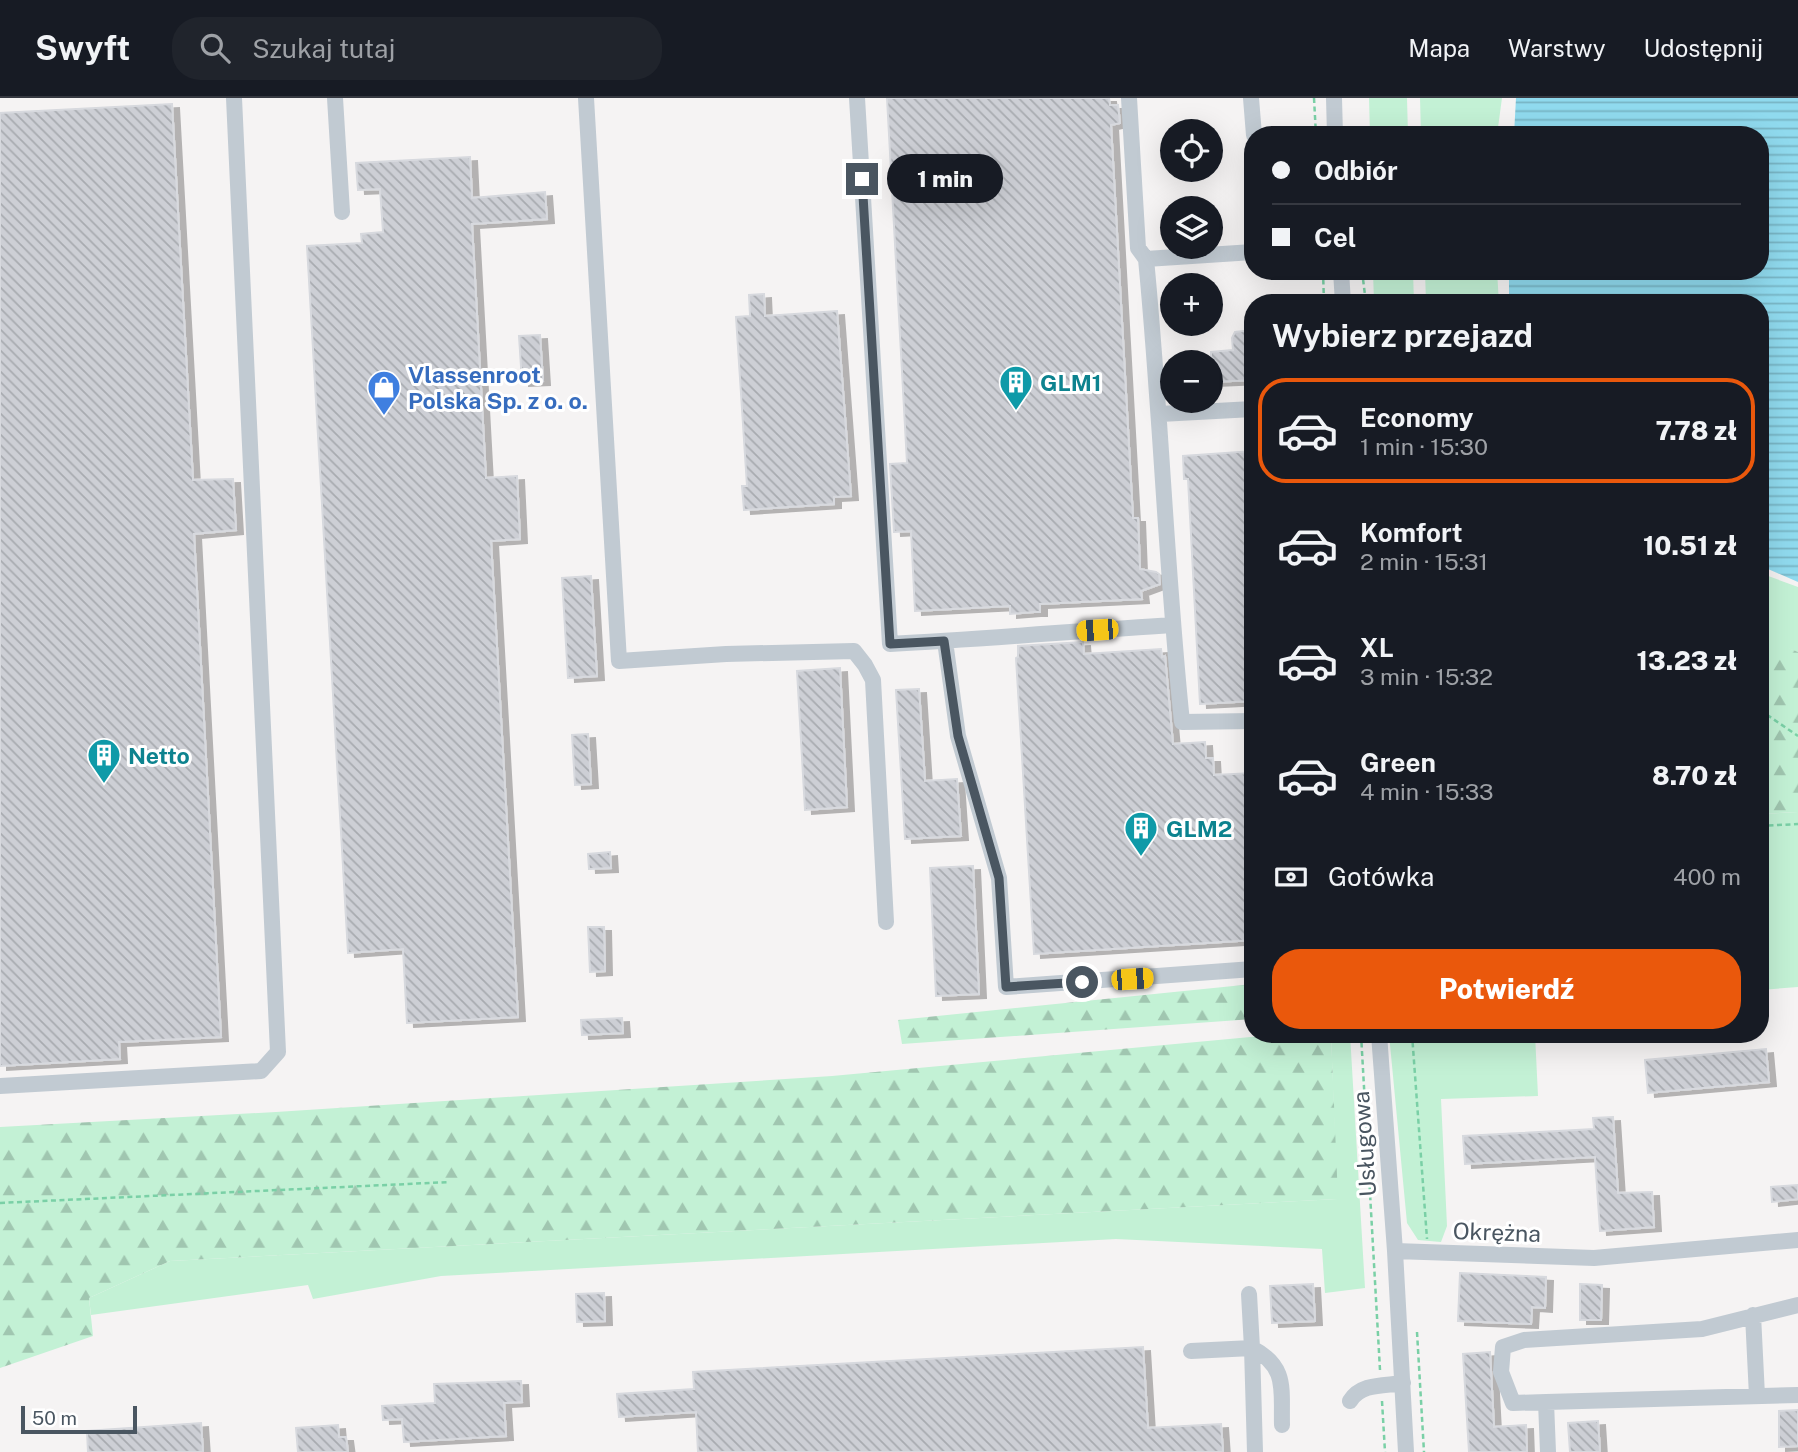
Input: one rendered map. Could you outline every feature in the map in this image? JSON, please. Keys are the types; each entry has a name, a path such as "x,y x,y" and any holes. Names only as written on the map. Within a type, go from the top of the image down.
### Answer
{"street":[{"path":"0,1086 261,1071 278,1052 234,98"},
{"path":"335,98 342,212"},
{"path":"586,98 619,661 726,654 854,651 873,680 886,922"},
{"path":"857,98 890,644 1172,625"},
{"path":"1129,98 1138,248 1146,260 1160,414 1172,625 1182,722 1244,721"},
{"path":"1251,98 1253,126"},
{"path":"1334,98 1335,126"},
{"path":"1146,260 1244,253"},
{"path":"1160,414 1244,409"},
{"path":"944,641 958,736 999,878 1006,987 1244,969"},
{"name":"Usługowa","path":"1380,1043 1395,1251"},
{"name":"Okrężna","path":"1395,1251 1594,1258 1798,1240"},
{"path":"1395,1251 1406,1452"},
{"path":"1249,1294 1255,1452"},
{"path":"1798,1304 1702,1329 1524,1340 1503,1347 1501,1372 1513,1403 1798,1395"},
{"path":"1753,1315 1757,1396"},
{"path":"1191,1351 1252,1348 1269,1357 1278,1369 1282,1425"},
{"path":"1350,1401 1356,1392 1364,1388 1403,1383"},
{"path":"1545,1402 1548,1452"}],"path":[{"path":"1314,98 1316,126"},
{"path":"1769,716 1798,736"},
{"path":"1769,826 1798,824"},
{"path":"1362,1043 1385,1452"},
{"path":"1413,1043 1429,1252"},
{"path":"0,1203 450,1182"},
{"path":"1417,1332 1424,1452"}],"green space":[{"path":"1369,98 1407,98 1408,126 1370,126"},
{"path":"1420,98 1502,98 1498,126 1421,126"},
{"path":"1373,280 1413,280 1414,294 1374,294"},
{"path":"1425,280 1498,280 1498,294 1426,294"},
{"path":"1769,576 1798,587 1798,652 1769,641"},
{"path":"1769,639 1798,652 1798,812 1769,814"},
{"path":"1798,812 1798,987 1769,989 1769,814"},
{"path":"1244,985 1244,1020 902,1044 898,1020"},
{"path":"1244,1038 1244,1043 1331,1043 1338,1199 170,1261 89,1298 93,1336 0,1368 0,1127 832,1076"},
{"path":"1331,1043 1351,1043 1365,1288 1325,1293 1322,1249 1116,1239 441,1276 313,1299 308,1285 91,1315 89,1298 170,1261 1337,1199"},
{"path":"1390,1043 1535,1043 1538,1096 1441,1099 1447,1226 1441,1242 1418,1240 1407,1223"}],"water":[{"path":"1516,98 1798,98 1798,582 1769,569 1769,294 1509,294 1509,280 1769,280 1769,126 1514,126"}],"building":[{"path":"887,98 1109,98 1110,105 1118,105 1120,123 1111,125 1133,518 1138,518 1140,569 1159,574 1160,584 1141,591 1142,599 1040,604 1040,612 1010,614 1010,606 915,611 911,531 894,532 890,464 907,463"},
{"name":"Netto","path":"172,104 193,480 233,479 236,530 194,534 221,1037 119,1042 120,1059 0,1066 0,113"},
{"path":"470,157 472,198 545,192 547,219 472,224 486,478 517,476 520,539 491,541 518,1017 407,1023 403,949 348,953 307,246 362,243 361,234 383,232 380,189 358,190 356,163"},
{"path":"764,294 765,316 837,311 851,496 834,497 834,504 744,510 742,486 747,486 736,317 750,316 749,295"},
{"path":"1244,331 1244,380 1223,381 1223,351 1233,350 1232,338 1235,332"},
{"path":"540,335 543,381 522,382 519,336"},
{"path":"1244,452 1244,702 1200,704 1188,479 1184,479 1183,456"},
{"path":"591,576 597,676 568,678 562,578"},
{"name":"GLM2","path":"1083,642 1084,654 1161,649 1162,657 1165,656 1173,744 1205,742 1206,758 1213,758 1214,775 1244,773 1244,941 1034,954 1016,658 1018,646"},
{"path":"840,668 847,807 805,810 797,671"},
{"path":"919,689 925,781 957,779 961,836 905,839 896,690"},
{"path":"588,734 591,784 575,785 572,735"},
{"path":"610,852 611,868 589,869 588,854"},
{"path":"973,866 979,994 936,996 930,868"},
{"path":"588,927 604,927 605,971 590,972"},
{"path":"622,1018 623,1033 582,1035 581,1020"},
{"path":"1766,1049 1769,1082 1648,1093 1645,1060"},
{"path":"1613,1117 1618,1193 1652,1192 1654,1227 1600,1231 1595,1157 1465,1164 1463,1136 1594,1129 1593,1118"},
{"path":"1798,1185 1798,1199 1772,1202 1771,1187"},
{"path":"1460,1273 1546,1277 1545,1308 1532,1307 1531,1324 1458,1321"},
{"path":"1313,1284 1315,1321 1272,1323 1270,1286"},
{"path":"1580,1284 1602,1285 1601,1320 1580,1320"},
{"path":"604,1293 605,1321 577,1322 576,1294"},
{"path":"1143,1347 1148,1428 1221,1424 1223,1452 698,1452 696,1412 619,1417 617,1394 694,1389 693,1372"},
{"path":"1490,1352 1494,1427 1526,1425 1527,1452 1469,1452 1463,1354"},
{"path":"521,1381 522,1402 504,1403 506,1436 404,1442 402,1419 383,1420 382,1406 435,1403 434,1384"},
{"path":"1798,1410 1798,1446 1779,1447 1779,1411"},
{"path":"1598,1421 1600,1452 1570,1452 1568,1423"},
{"path":"201,1423 203,1452 88,1452 87,1431"},
{"path":"338,1425 339,1437 346,1437 348,1452 298,1452 296,1428"}],"place":[{"name":"GLM1","path":"1016,412"},
{"name":"Vlassenroot Polska Sp. z o. o.","path":"384,417"},
{"name":"Netto","path":"104,785"},
{"name":"GLM2","path":"1141,858"}],"route":[{"path":"862,179 890,644 944,641 958,736 999,878 1006,987 1082,982"}]}
